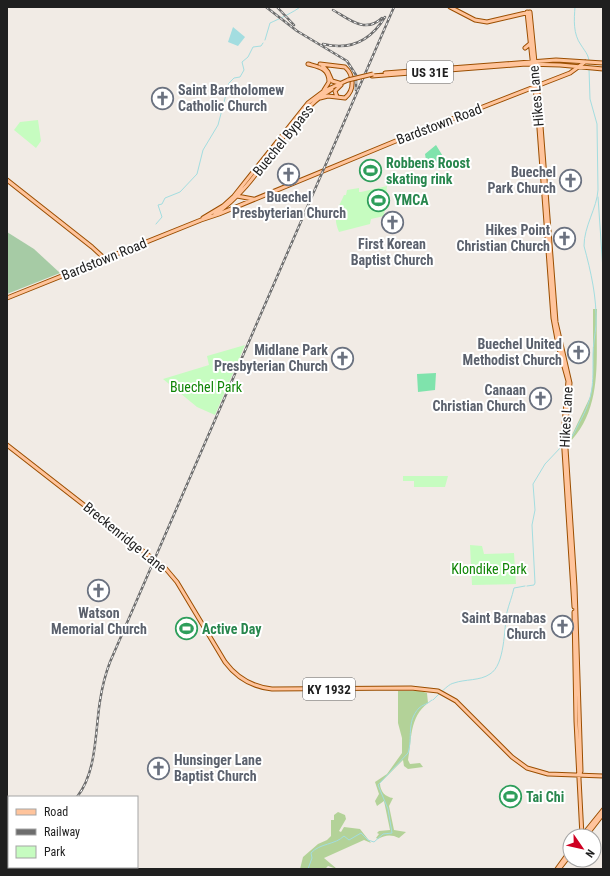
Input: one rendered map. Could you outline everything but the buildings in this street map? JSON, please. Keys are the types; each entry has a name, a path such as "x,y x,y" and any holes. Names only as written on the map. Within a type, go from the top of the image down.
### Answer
{"main road":[{"path":"450,7 475,20 487,22 528,12 534,63"},
{"name":"Hikes Lane","path":"528,12 536,86 553,318 558,345 568,381 563,416 570,541 575,598"},
{"path":"525,48 529,46 531,42"},
{"path":"528,61 532,55"},
{"path":"543,65 556,60 560,65"},
{"name":"Buechel Bypass","path":"373,75 556,60 586,62"},
{"name":"Buechel Bypass","path":"236,196 297,115 320,94 348,81 373,75 528,61 543,65 579,67"},
{"name":"US 31E","path":"586,62 603,63"},
{"name":"Bardstown Road","path":"7,298 573,71 586,62"},
{"path":"308,64 323,69 327,74 328,84 320,94"},
{"path":"315,108 317,99 328,96 338,98 344,98 350,93 352,85 350,72 342,66 320,64 328,70 332,81 341,84 334,92 338,98"},
{"name":"Bardstown Road","path":"579,67 598,69 603,68"},
{"name":"Buechel Bypass","path":"209,216 236,196 299,117 317,99 341,84"},
{"path":"254,175 263,161"},
{"path":"7,180 100,253 104,258"},
{"path":"236,196 255,199"},
{"path":"228,203 231,209"},
{"path":"95,262 99,256 96,250"},
{"path":"100,253 114,254"},
{"name":"Hikes Lane","path":"564,444 575,598 579,776 582,828"},
{"name":"Breckenridge Lane","path":"7,445 166,568 177,582 225,662 234,673 245,681 258,687 272,689 415,688 438,691 445,693 456,701 509,755 522,766 545,774 603,776"},
{"path":"588,828 603,810"},
{"path":"592,828 603,814"}],"green space":[{"path":"38,120 41,141 36,148 14,130 20,122"},
{"path":"436,145 444,158 427,166 425,154"},
{"name":"YMCA","path":"387,186 384,216 371,219 370,224 339,232 336,217 347,190 359,188 359,192 361,192"},
{"path":"7,232 34,249 60,273 7,294"},
{"path":"593,309 597,309 597,363 593,398 579,431 567,445 566,440 571,437 590,397 593,382"},
{"name":"Buechel Park","path":"245,345 215,415 197,407 163,379 209,365 207,356"},
{"path":"436,373 435,390 418,392 417,374"},
{"path":"403,476 448,476 445,487 414,487 414,481 403,481"},
{"name":"Klondike Park","path":"470,545 482,546 484,554 514,553 516,584 472,585"},
{"path":"398,691 420,691 427,693 428,703 417,715 412,729 408,760 410,764 420,763 423,767 408,769 404,766 403,760 380,783 381,789 384,793 393,798 389,806 394,830 406,832 399,838 388,836 378,839 376,838 379,831 390,830 384,801 377,806 375,801 379,794 375,782 387,774 402,753 402,738 398,723"},
{"path":"338,812 345,815 346,819 339,831 341,832 344,827 360,829 371,843 364,840 324,858 337,869 328,866 325,869 300,869 303,857 318,844 327,840 331,836 331,820 334,820 334,815"}],"water":[{"path":"233,27 245,37 238,46 228,42"}],"waterway":[{"path":"265,40 270,23 300,7"},
{"path":"575,7 575,32 578,41 588,57 589,66"},
{"path":"156,224 162,217 158,205 162,204 165,198 180,192 197,174 203,150 218,125 229,83 234,78 240,77 244,70 242,62 248,57 253,47 261,46 263,43"},
{"path":"566,443 574,434 588,405 593,382 593,351 596,325 596,305 584,246 586,231 598,190 597,124 590,99 589,69"},
{"path":"598,197 603,270"},
{"path":"527,586 534,585 535,583 532,525 535,510 533,484 545,464 562,446"},
{"path":"441,692 449,685 482,678 490,674 495,669 499,663 501,655 507,612 514,588 525,586"},
{"path":"433,700 439,694"},
{"path":"308,869 312,858 311,853 319,847 336,841 344,836 349,840 361,833 368,840 374,842 383,834 392,833 388,809 378,785 408,753 412,719 419,708 432,700"}],"railway":[{"path":"266,7 297,31 347,61 356,75 356,90"},
{"path":"277,7 294,25"},
{"path":"78,796 84,787 92,764 98,713 105,677 110,662 394,7"},
{"path":"333,10 351,21 363,25 376,23 382,18"},
{"path":"323,44 343,46 359,42 373,32 385,17"}],"place":[{"name":"Saint Bartholomew Catholic Church","path":"163,98"},
{"name":"Robbens Roost skating rink","path":"371,171"},
{"name":"Buechel Presbyterian Church","path":"289,175"},
{"name":"Buechel Park Church","path":"571,180"},
{"name":"YMCA","path":"378,200"},
{"name":"First Korean Baptist Church","path":"392,222"},
{"name":"Hikes Point Christian Church","path":"565,238"},
{"name":"Buechel United Methodist Church","path":"578,352"},
{"name":"Midlane Park Presbyterian Church","path":"343,358"},
{"name":"Canaan Christian Church","path":"541,398"},
{"name":"Watson Memorial Church","path":"99,591"},
{"name":"Saint Barnabas Church","path":"562,626"},
{"name":"Active Day","path":"187,629"},
{"name":"Hunsinger Lane Baptist Church","path":"159,768"},
{"name":"Tai Chi","path":"510,797"}]}
